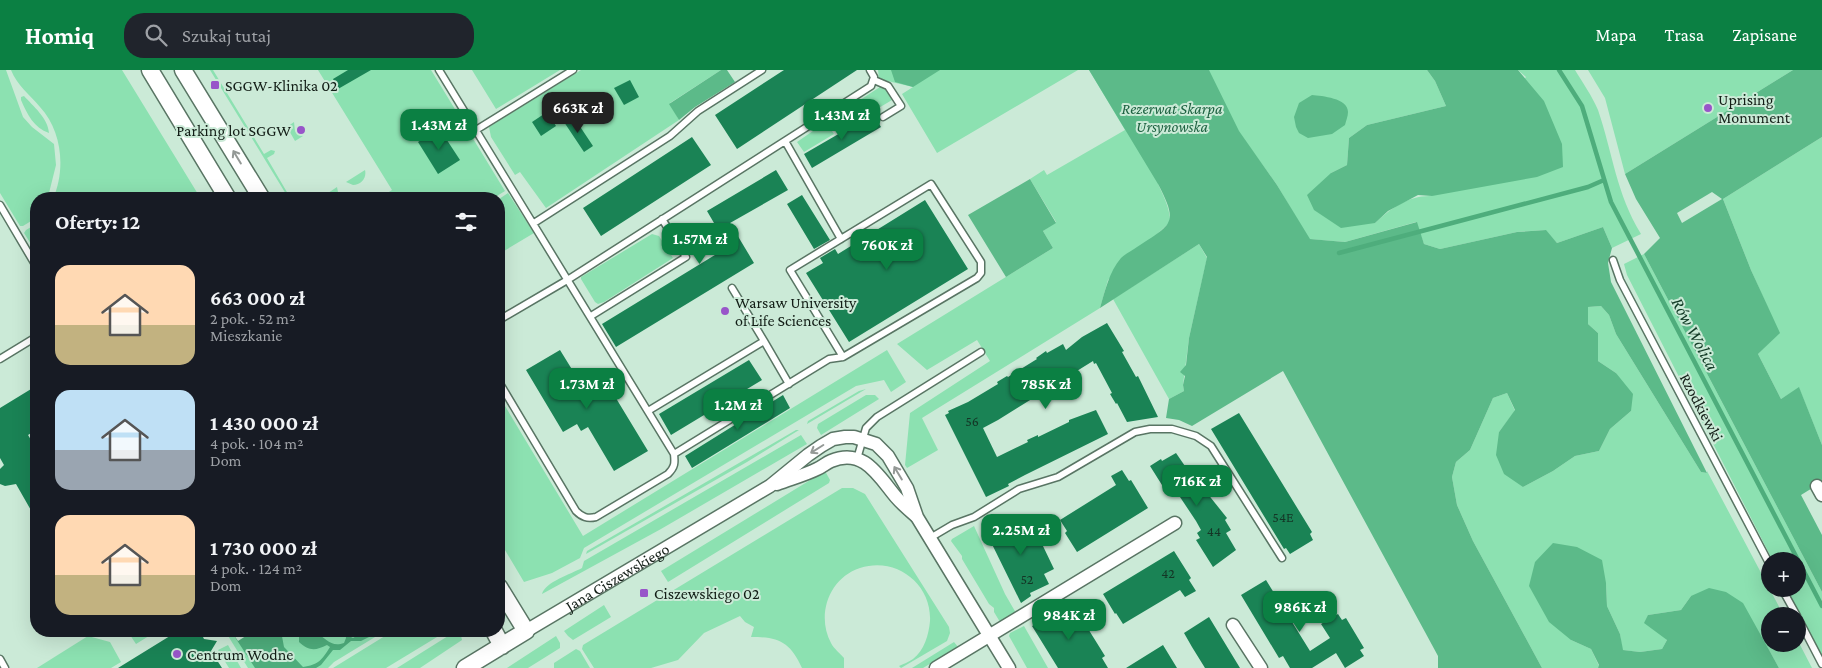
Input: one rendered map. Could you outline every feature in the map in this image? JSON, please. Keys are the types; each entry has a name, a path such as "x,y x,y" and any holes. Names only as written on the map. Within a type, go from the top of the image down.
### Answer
{"street":[{"path":"150,70 224,192"},
{"path":"183,70 258,192"},
{"name":"Jana Ciszewskiego","path":"465,668 770,486 808,455 833,439 845,437 862,439"},
{"path":"862,439 876,444 888,456 907,488 917,517 1009,668"},
{"name":"Jana Ciszewskiego","path":"770,486 817,469 831,461 842,458 857,460"},
{"path":"857,460 872,468 884,480 895,496 917,517"},
{"path":"936,668 1175,523"},
{"path":"505,597 526,631"},
{"path":"1233,625 1261,668"},
{"path":"497,637 502,646"}],"lane":[{"path":"439,70 569,279 674,454 675,462 673,469 668,474 596,517 581,516 576,511 505,392"},
{"path":"476,130 573,70"},
{"path":"534,223 670,136 698,112 762,70"},
{"path":"870,70 874,80 888,86 901,106 883,117"},
{"path":"505,316 569,279 871,86 874,80"},
{"path":"785,141 841,239"},
{"path":"674,454 830,359 844,357 976,278 980,273 981,262 931,184 790,270 844,357"},
{"path":"0,205 30,256"},
{"path":"591,316 686,256 662,219"},
{"name":"Rzodkiewki","path":"1613,260 1620,280 1763,552"},
{"path":"732,288 789,384"},
{"path":"0,359 30,340"},
{"path":"648,410 764,341"},
{"path":"857,460 866,428 877,417 981,352"},
{"path":"930,538 952,525 974,517 1020,490 1058,477 1135,432 1150,429 1172,429 1196,436 1211,446 1282,558"},
{"path":"1806,634 1822,664"},
{"path":"0,659 5,668"}],"green space":[{"path":"0,70 6,70 23,117 32,127 54,144 56,165 49,192 30,192 30,222 23,226 20,226 0,193"},
{"path":"11,70 122,70 197,192 55,192 60,175 60,151 53,127 40,107 20,85"},
{"path":"210,70 213,70 264,154 271,150 275,151 274,154 267,158 287,192 285,192"},
{"path":"318,70 431,70 505,191 389,192 392,190"},
{"path":"472,70 560,70 496,109"},
{"path":"581,70 721,70 670,103 679,120 546,208 520,172 515,175 491,137 489,127"},
{"path":"721,70 727,70 735,82 695,107 679,120 669,104"},
{"path":"878,70 1078,70 937,153 902,94 913,87 879,79"},
{"path":"891,70 940,70 913,87 895,82"},
{"name":"Rezerwat Skarpa Ursynowska","path":"1089,70 1427,70 1435,81 1446,106 1367,125 1349,138 1347,165 1331,173 1375,223 1387,212 1408,200 1432,196 1526,77 1518,70 1575,70 1598,110 1620,188 1641,234 1612,248 1603,227 1557,243 1545,230 1517,232 1440,249 1424,244 1416,222 1345,242 1309,239 1277,185 1238,131 1158,184 1168,207 1170,222 1108,280 1100,308 922,418 938,450 907,468 905,465 910,413 990,361 977,340 927,370 897,344 1053,248 1043,231 1056,222 1030,179 1044,170 1047,175 1125,130"},
{"name":"Rezerwat Skarpa Ursynowska","path":"1089,70 1209,70 1239,131 1277,185 1310,239 1345,242 1417,222 1424,244 1440,249 1517,232 1546,230 1557,243 1603,227 1612,248 1608,263 1611,282 1707,473 1701,472 1616,334 1609,315 1601,306 1588,307 1588,324 1598,333 1598,361 1616,373 1633,394 1631,411 1610,429 1599,451 1575,456 1553,471 1523,487 1504,474 1496,455 1499,432 1515,410 1507,393 1493,398 1470,450 1456,462 1452,477 1457,505 1473,541 1542,668 1438,668 1438,656 1283,371 1192,426 1179,420 1166,418 1169,399 1184,391 1185,376 1180,372 1186,365 1189,338 1207,257 1199,244 1100,308 1108,282 1117,263 1125,255 1165,228 1170,215 1165,197 1158,184"},
{"path":"1427,70 1518,70 1544,101 1562,144 1563,167 1537,177 1432,196 1418,195 1388,211 1375,223 1341,228 1314,210 1307,195 1331,173 1347,165 1349,138 1367,125 1446,106 1435,81"},
{"path":"1588,70 1793,70 1625,174 1605,98"},
{"path":"1793,70 1822,70 1822,137 1723,199 1751,270 1780,333 1758,354 1781,399 1799,387 1822,445 1822,482 1801,495 1822,535 1822,592 1806,562 1806,552 1801,552 1644,254 1660,238 1636,199 1625,174","holes":["1712,192 1722,199 1682,223 1677,213"]},
{"path":"883,85 892,100 842,130 834,117"},
{"path":"1312,95 1334,99 1344,104 1348,112 1345,125 1332,134 1308,138 1299,133 1294,117 1299,103"},
{"path":"24,96 43,117 49,133 39,128 32,120 21,100 21,97"},
{"path":"294,122 295,131 303,136 295,141 287,127"},
{"path":"826,122 834,134 804,152 797,142"},
{"path":"1822,137 1822,445 1799,388 1781,399 1758,354 1779,333 1751,270 1723,199"},
{"path":"365,170 365,176 361,182 353,185 346,182"},
{"path":"1030,179 1056,223 1043,231 1053,248 1006,277 968,215"},
{"path":"337,187 338,192 330,192"},
{"path":"508,193 534,233 505,250 505,195"},
{"path":"30,228 30,242 24,233"},
{"path":"652,234 659,236 673,258 604,302 598,304 595,302 581,277"},
{"path":"1199,244 1207,258 1189,338 1183,385 1184,391 1169,399 1113,299"},
{"path":"1644,254 1801,552 1768,552 1627,275 1624,264"},
{"path":"1601,306 1609,315 1616,334 1701,472 1707,473 1707,471 1761,573 1761,597 1774,597 1779,607 1761,607 1761,639 1691,596 1681,610 1648,615 1667,640 1662,649 1640,652 1622,650 1620,634 1607,606 1606,583 1571,640 1591,649 1599,666 1598,668 1542,668 1473,541 1457,505 1452,477 1456,462 1470,450 1493,398 1507,393 1515,411 1499,432 1523,487 1553,471 1575,456 1599,451 1610,429 1631,411 1616,373 1598,361 1598,333 1588,324 1588,307"},
{"path":"887,350 906,382 891,392 884,380 856,386 584,548 580,558 552,573 524,582 505,550 505,406 583,536"},
{"path":"866,389 807,424 808,421 859,391"},
{"path":"866,395 875,395 879,399 821,435 817,428 818,424"},
{"path":"799,430 586,554 587,551"},
{"path":"801,435 807,444 661,529 542,594 553,582 582,568 584,561"},
{"path":"825,471 830,480 829,483 668,582 661,571"},
{"path":"842,488 853,488 865,494 949,627 950,633 947,641 901,668 899,666 917,656 923,647 930,621 929,608 925,595 909,576 886,566 873,565 849,573 840,580 828,599 825,610 827,632 832,645 844,658 844,668 802,668 793,652 782,643 769,638 751,637 754,627 745,622 740,616 704,633 678,660 651,668 594,668 582,649 583,645"},
{"path":"974,526 1005,594 1016,613 1000,622 994,612 994,608 989,604 962,556 951,541"},
{"path":"1553,543 1577,547 1602,560 1607,606 1620,634 1623,650 1640,652 1662,649 1667,640 1644,623 1648,615 1681,610 1691,596 1709,588 1726,592 1743,603 1761,636 1761,652 1770,652 1779,668 1598,668 1599,665 1591,649 1571,640 1549,622 1529,586 1535,562"},
{"path":"1806,562 1822,592 1822,656 1806,625 1806,607 1796,607 1791,597 1806,597"},
{"path":"604,605 611,617 573,640 564,631"},
{"path":"1024,626 1048,668 1027,668 1009,636 1010,633"},
{"path":"556,636 560,643 560,648 528,668 507,668"},
{"path":"86,637 110,642 121,662 111,668 37,668"},
{"path":"131,637 147,637 136,644"},
{"path":"229,637 375,637 334,662 328,668 248,668"},
{"path":"383,637 437,637 386,668 333,668"},
{"path":"446,637 461,637 462,640 420,668 397,668"},
{"path":"954,642 958,647 923,668 912,668"},
{"path":"228,645 241,668 229,668 218,650"},
{"path":"576,649 580,651 590,668 554,668 554,663"},
{"path":"1770,652 1804,652 1812,668 1779,668"}],"shaded area":[{"path":"235,637 282,637 284,647 303,667 319,661 330,647 327,645 312,649 299,642 299,637 323,637 329,642 339,644 344,643 346,637 369,637 361,641 351,641 340,650 333,650 321,665 316,668 255,668"}],"pier":[{"path":"235,637 244,637 238,641"}],"building":[{"path":"348,70 371,70 338,89 333,79"},
{"path":"784,70 857,70 737,149 715,115"},
{"path":"630,80 639,97 624,105 614,88"},
{"path":"547,112 556,126 541,136 532,122"},
{"path":"873,114 881,127 812,168 804,154"},
{"path":"573,116 593,146 584,152 564,122"},
{"path":"439,128 460,160 438,174 418,142"},
{"path":"692,137 711,165 601,236 583,208"},
{"path":"776,170 788,190 730,223 754,263 616,347 602,324 728,247 707,211"},
{"path":"802,195 830,240 814,249 787,204"},
{"path":"925,200 968,269 849,342 806,273 823,263 820,258 835,249 838,254"},
{"path":"1107,323 1124,351 1122,352 1136,377 1138,376 1158,417 1127,422 1110,394 1112,393 1096,363 1094,364 1093,361 983,428 997,457 1028,442 1027,440 1038,435 1038,437 1069,422 1069,420 1096,410 1108,434 1025,475 1008,484 1009,486 986,497 945,415 949,413 948,411 968,402 998,384 997,382 1037,359 1046,351 1047,353 1063,344 1066,350 1082,337"},
{"path":"560,350 589,397 608,385 648,451 614,471 588,427 581,431 577,424 563,432 526,370"},
{"path":"749,360 762,380 671,435 659,414"},
{"path":"30,390 30,434 28,435 30,438 30,508 16,484 5,486 0,484 0,469 4,465 0,458 0,408"},
{"path":"783,395 790,408 692,468 685,456"},
{"path":"1239,413 1312,532 1310,534 1313,540 1290,554 1286,548 1284,549 1211,429"},
{"path":"1176,453 1187,469 1191,467 1197,476 1199,475 1207,487 1205,489 1227,518 1225,520 1231,530 1226,533 1236,550 1213,567 1196,540 1200,538 1197,533 1201,530 1196,521 1178,494 1174,496 1170,491 1167,493 1150,466"},
{"path":"1122,470 1129,481 1131,480 1148,508 1077,552 1065,533 1067,531 1060,520 1116,485 1111,476"},
{"path":"1018,515 1023,525 1031,521 1054,569 1044,574 1049,584 1030,593 1031,596 1021,603 985,530"},
{"path":"1174,551 1191,578 1189,580 1196,591 1185,597 1180,590 1123,624 1103,594"},
{"path":"1266,580 1310,651 1330,638 1321,624 1338,614 1342,620 1346,618 1364,648 1360,650 1364,656 1345,668 1336,653 1312,668 1290,668 1283,656 1279,658 1241,595"},
{"path":"1062,606 1069,616 1077,611 1105,656 1102,658 1108,668 1058,668 1032,626"},
{"path":"1209,617 1240,668 1205,668 1192,647 1184,633"},
{"name":"Centrum Wodne","path":"168,637 203,637 204,639 217,641 211,651 222,668 118,668"},
{"path":"1163,645 1177,668 1126,668"}],"waterway":[{"name":"Rów Wolica","path":"1559,70 1582,106 1611,202 1822,606"},
{"path":"1339,253 1588,187 1604,180"}],"place":[{"name":"SGGW-Klinika 02","path":"215,85"},
{"name":"Uprising Monument","path":"1708,108"},
{"name":"Parking lot SGGW","path":"301,130"},
{"name":"Warsaw University of Life Sciences","path":"725,311"},
{"name":"Ciszewskiego 02","path":"644,593"},
{"name":"Centrum Wodne","path":"177,654"}]}
